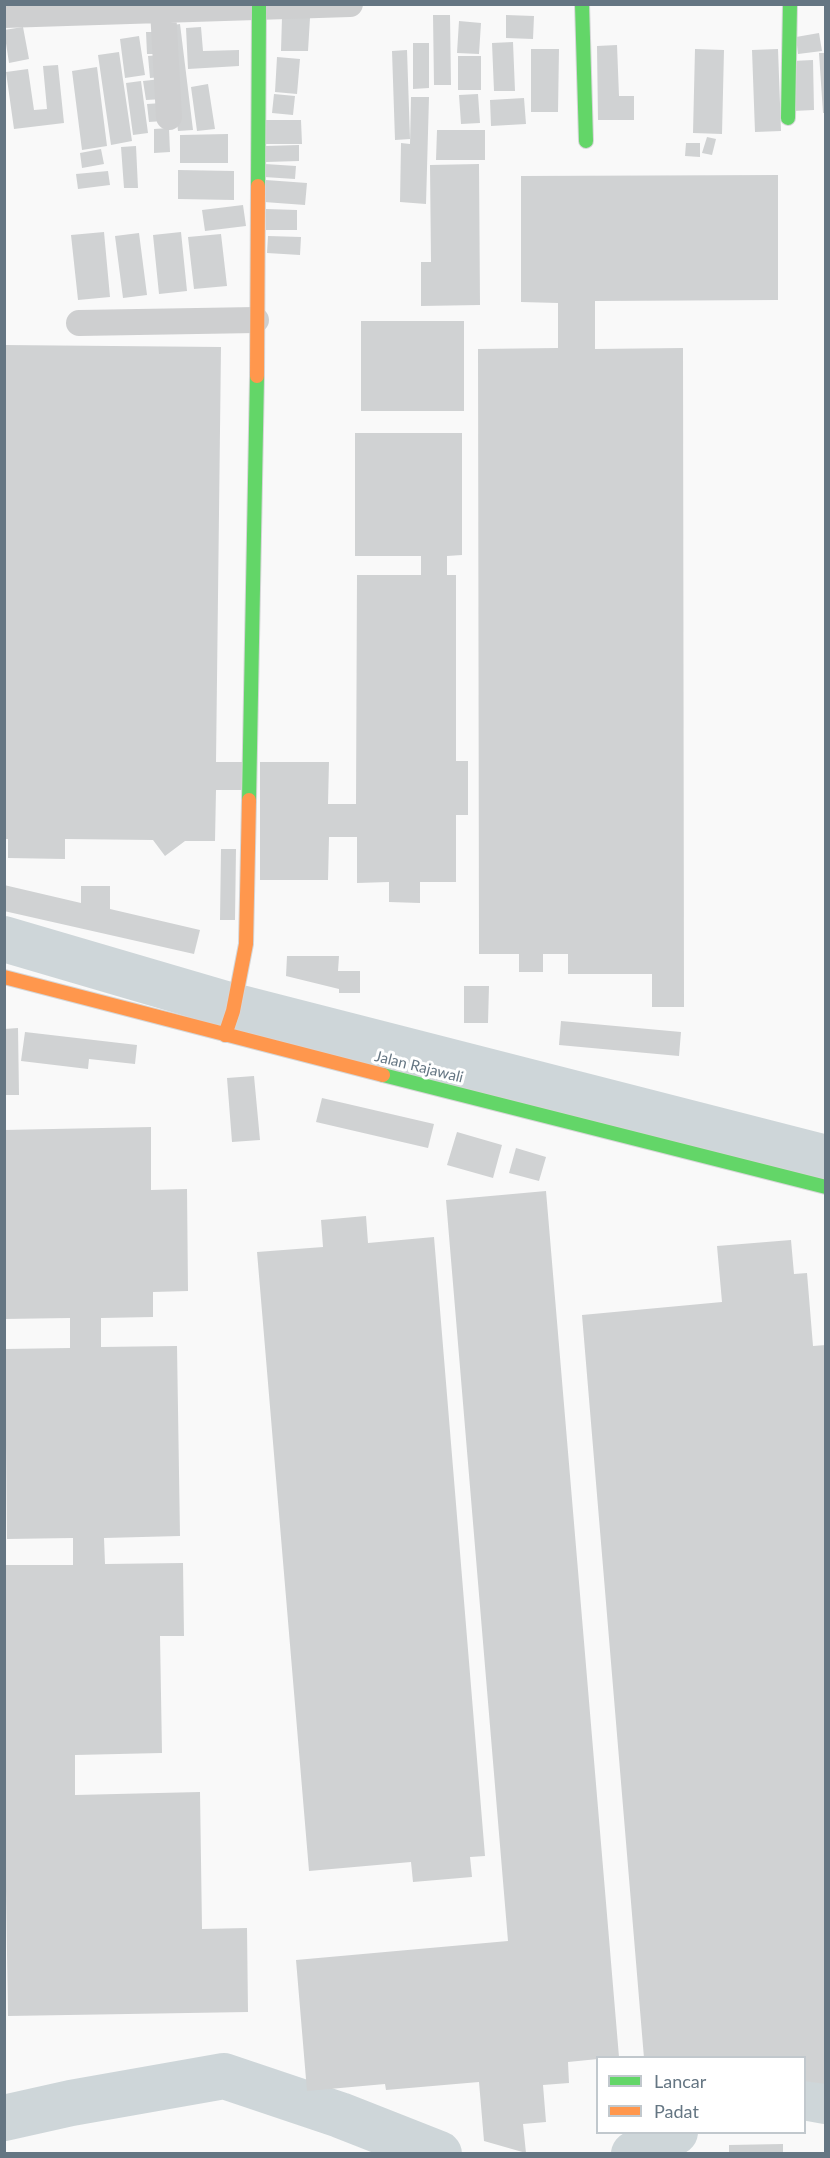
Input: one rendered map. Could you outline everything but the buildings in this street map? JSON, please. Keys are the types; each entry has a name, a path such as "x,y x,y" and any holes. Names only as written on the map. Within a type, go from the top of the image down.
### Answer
{"street":[{"path":"4,15 350,4"},
{"path":"582,4 586,141"},
{"path":"788,118 790,4"},
{"path":"225,1035 233,1011 246,944 247,920 257,463 259,6"},
{"path":"163,10 169,117"},
{"path":"79,323 256,320"},
{"name":"Jalan Rajawali","path":"4,977 825,1187"}],"waterway":[{"path":"4,939 229,1005 826,1158"},
{"path":"4,2118 71,2103 224,2076 340,2115 439,2154"},
{"path":"806,2097 826,2101"},
{"path":"634,2154 671,2134"}],"traffic: fast":[{"path":"582,4 586,141"},
{"path":"788,118 790,4"},
{"path":"258,186 259,6"},
{"path":"249,800 257,376"},
{"path":"383,1075 826,1187"}],"traffic: slow":[{"path":"257,376 258,186"},
{"path":"225,1035 233,1011 246,944 249,800"},
{"path":"4,977 383,1075"}]}
